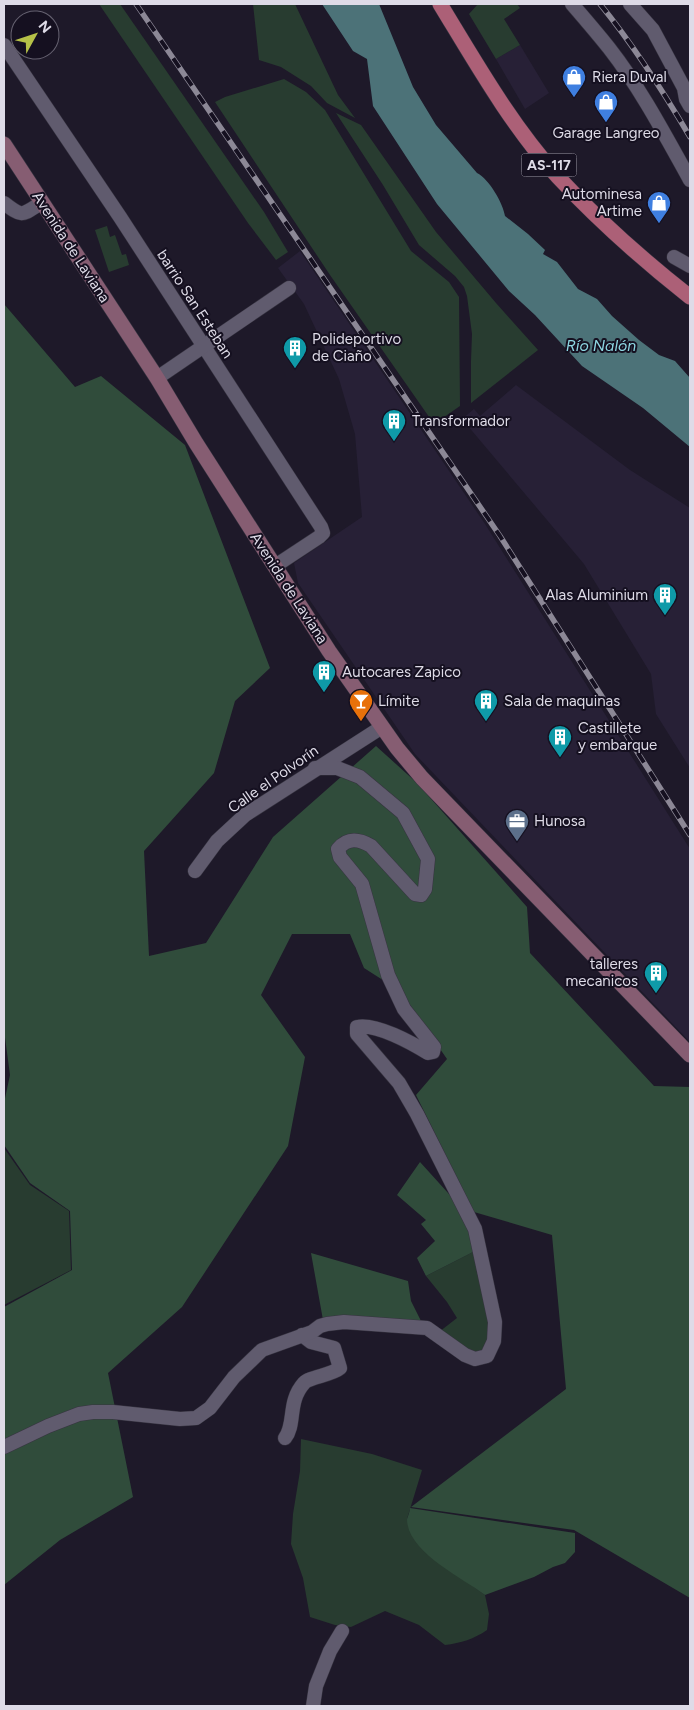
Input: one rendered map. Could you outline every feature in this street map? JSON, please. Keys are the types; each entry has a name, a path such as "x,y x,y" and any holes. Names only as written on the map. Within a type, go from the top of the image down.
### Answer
{"main road":[{"name":"AS-117","path":"440,4 478,68 522,131 557,176 611,231 690,297"}],"street":[{"path":"572,4 610,49 654,116 690,180"},
{"path":"630,4 653,30 684,88 686,100 690,106"},
{"name":"barrio San Esteban","path":"4,45 120,217 321,526 323,532 319,537 275,566"},
{"name":"Avenida de Laviana","path":"4,144 157,378 196,443 329,652 397,748 422,778 690,1055"},
{"path":"4,203 20,214 26,213 41,203"},
{"path":"674,257 690,266"},
{"path":"157,378 289,288"},
{"name":"Calle el Polvorín","path":"194,872 217,841 245,814 382,726"},
{"path":"4,1447 48,1426 79,1414 113,1412 180,1419 196,1418 210,1408 229,1382 254,1356 266,1347 312,1332 320,1326 344,1322 428,1328 465,1356 475,1359 487,1356 494,1341 495,1322 475,1230 417,1114 399,1084 357,1034 356,1027 362,1026 393,1034 428,1053 433,1052 434,1047 404,1009 388,976 362,884 340,856 338,849 343,843 352,839 363,841 372,846 415,894 421,895 425,889 428,860 403,813 360,777 337,768 315,768"},
{"path":"285,1438 290,1430 293,1403 304,1384 340,1368 334,1348 311,1342 302,1335"},
{"path":"313,1706 316,1686 330,1651 342,1631"}],"shaded area":[{"path":"99,4 120,4 264,212 288,252 276,260 248,223"},
{"path":"253,4 295,4 338,95 355,118 327,103 311,86 281,67 259,60"},
{"path":"478,4 517,4 520,8 504,19 520,45 496,59 469,14"},
{"path":"520,45 549,93 525,109 496,59"},
{"path":"284,79 306,92 325,110 411,251 449,282 459,297 460,406 434,424 330,275 215,102 225,97"},
{"path":"336,113 361,125 436,232 538,350 471,403 472,334 464,287 455,276 419,245"},
{"path":"107,226 110,237 115,235 122,255 126,254 129,265 109,272 95,230"},
{"path":"300,251 485,524 690,849 690,1042 415,754 298,583 294,563 362,517 355,434 339,379 304,304 278,268"},
{"path":"4,304 75,387 101,376 185,445 270,668 235,701 214,773 144,851 149,956 206,943 273,837 376,746 417,783 527,907 530,953 654,1086 690,1087 690,1598 574,1530 411,1507 566,1389 552,1235 474,1212 416,1095 447,1059 400,991 364,968 350,934 292,934 261,995 305,1057 288,1146 182,1307 108,1373 133,1497 60,1540 4,1585 4,1307 72,1270 70,1211 30,1183 4,1145 4,1103 10,1075 4,1030"},
{"path":"516,385 630,470 690,508 690,768 656,714 651,674 584,564 462,419 474,409 480,416"},
{"path":"4,1148 30,1185 69,1211 71,1270 4,1305"},
{"path":"420,1162 458,1204 469,1229 475,1251 426,1276 417,1258 435,1241 421,1224 426,1220 397,1195"},
{"path":"475,1251 477,1273 492,1326 486,1348 476,1354 439,1332 457,1318 426,1276"},
{"path":"311,1253 408,1281 411,1301 422,1323 323,1320"},
{"path":"301,1439 372,1454 422,1470 407,1519 474,1587 485,1595 489,1614 487,1630 467,1640 445,1645 419,1625 385,1611 351,1627 335,1625 310,1617 303,1578 291,1544 293,1514 300,1471"},
{"path":"410,1508 575,1533 575,1552 565,1563 485,1595 438,1563 416,1542 409,1531 407,1519"}],"water":[{"name":"Río Nalón","path":"322,4 379,4 413,87 436,125 477,173 491,186 505,216 545,250 543,254 557,262 578,289 597,299 612,316 639,340 659,355 675,361 690,378 690,447 643,408 582,366 535,315 509,291 437,204 373,106 367,59 353,51"}],"railway":[{"path":"136,4 500,536 690,835"},
{"path":"600,4 648,69 690,137"}],"place":[{"name":"Riera Duval","path":"574,98"},
{"name":"Garage Langreo","path":"606,123"},
{"name":"Autominesa Artime","path":"659,224"},
{"name":"Polideportivo de Ciaño","path":"295,369"},
{"name":"Transformador","path":"394,442"},
{"name":"Alas Aluminium","path":"665,616"},
{"name":"Autocares Zapico","path":"324,693"},
{"name":"Límite","path":"361,722"},
{"name":"Sala de maquinas","path":"486,722"},
{"name":"Castillete y embarque","path":"560,758"},
{"name":"Hunosa","path":"517,842"},
{"name":"talleres mecanicos","path":"656,994"}]}
